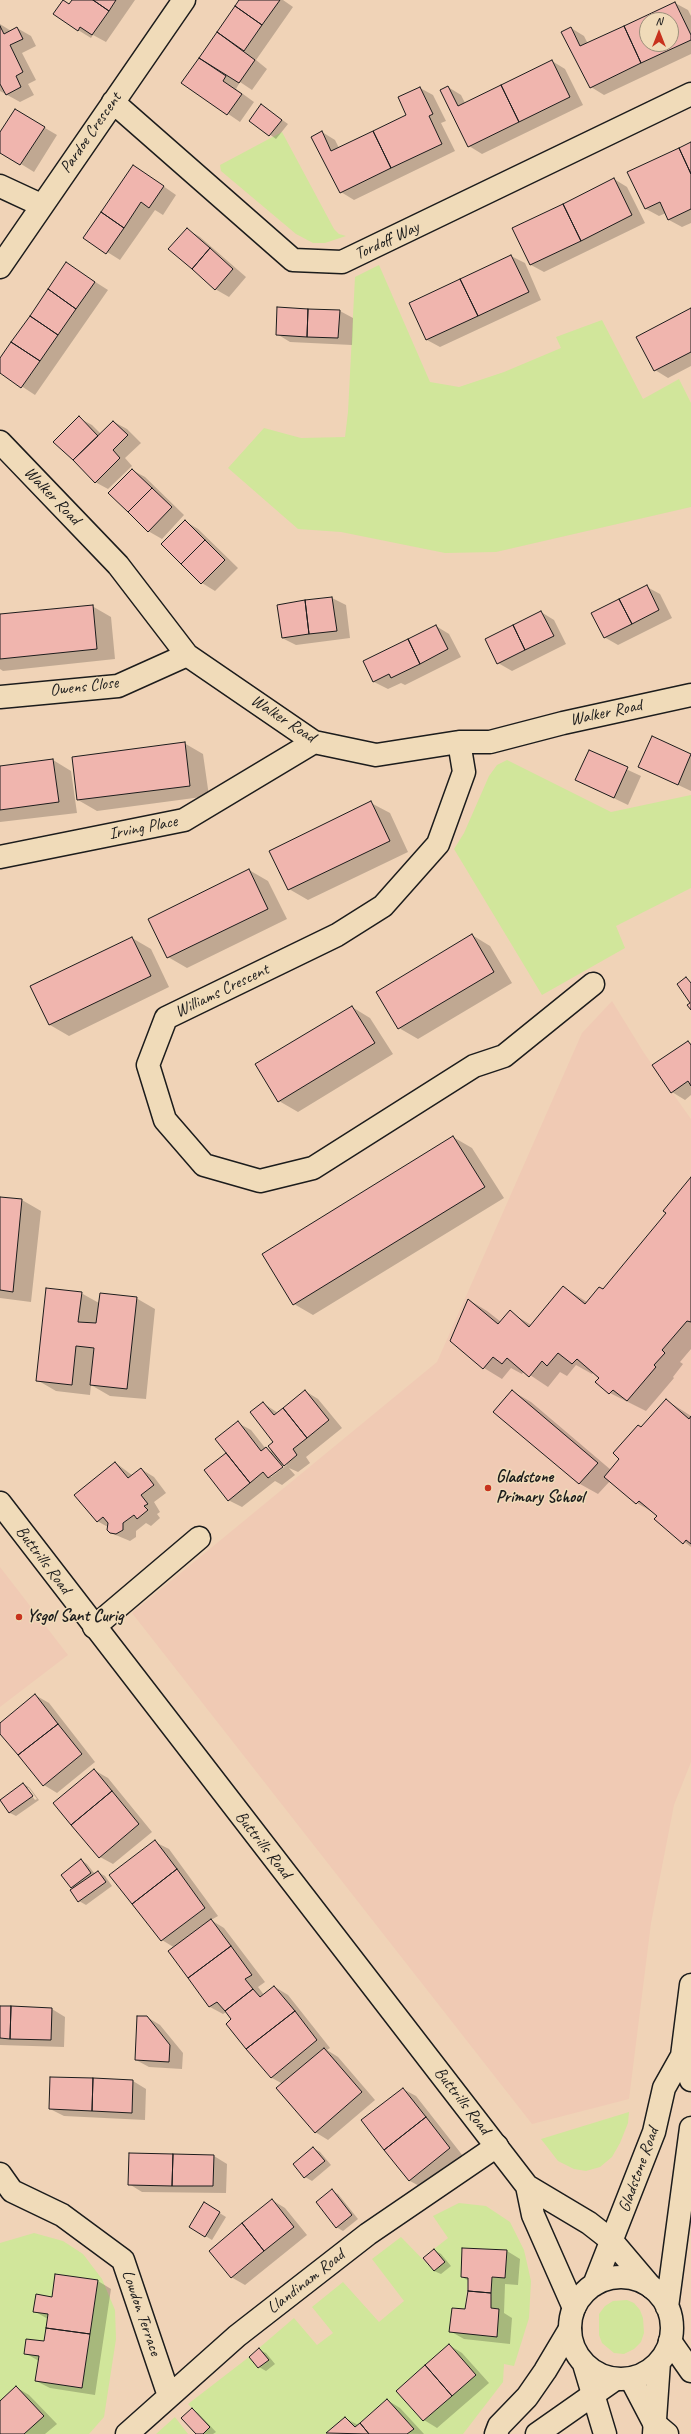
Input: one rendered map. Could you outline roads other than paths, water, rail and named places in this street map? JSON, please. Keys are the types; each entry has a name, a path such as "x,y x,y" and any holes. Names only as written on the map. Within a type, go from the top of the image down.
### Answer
{"street":[{"name":"Pardoe Crescent","path":"0,267 41,205 184,0"},
{"name":"Tordoff Way","path":"113,102 293,260 342,262 691,94"},
{"path":"0,186 41,205"},
{"name":"Walker Road","path":"0,442 118,565 187,655 314,742 376,754 459,742 490,742 563,723 691,694"},
{"name":"Owens Close","path":"0,697 118,686 187,655"},
{"name":"Irving Place","path":"0,857 184,820 314,742"},
{"name":"Williams Crescent","path":"459,742 464,772 438,844 383,906 338,935 166,1018 148,1065 165,1120 204,1166 260,1181 312,1168 474,1066 504,1056 593,984"},
{"name":"Buttrills Road","path":"0,1502 94,1627 527,2186 589,2223 612,2241 651,2287"},
{"path":"94,1627 199,1538"},
{"name":"Gladstone Road","path":"594,2285 654,2132 664,2088 682,2056 691,1985"},
{"name":"Gladstone Road","path":"682,2056 691,2080"},
{"path":"667,2307 691,2128"},
{"name":"Llandinam Road","path":"127,2434 237,2336 368,2234 497,2146"},
{"name":"Buttrills Road","path":"527,2186 533,2215 572,2319"},
{"name":"Lowdon Terrace","path":"4,2190 62,2215 122,2260 169,2396"},
{"path":"496,2434 500,2426 527,2397 545,2372 587,2288 602,2280 619,2277 636,2279 651,2287 663,2299 667,2307 672,2332 669,2348 660,2362 646,2373 622,2379 593,2394 537,2434"},
{"path":"572,2319 574,2351 584,2364 598,2375 622,2379 658,2430"},
{"path":"670,2341 691,2371"},
{"path":"658,2430 660,2362"},
{"path":"584,2364 605,2434"}],"place":[{"name":"Gladstone Primary School","path":"488,1488"},
{"name":"Ysgol Sant Curig","path":"19,1617"}]}
